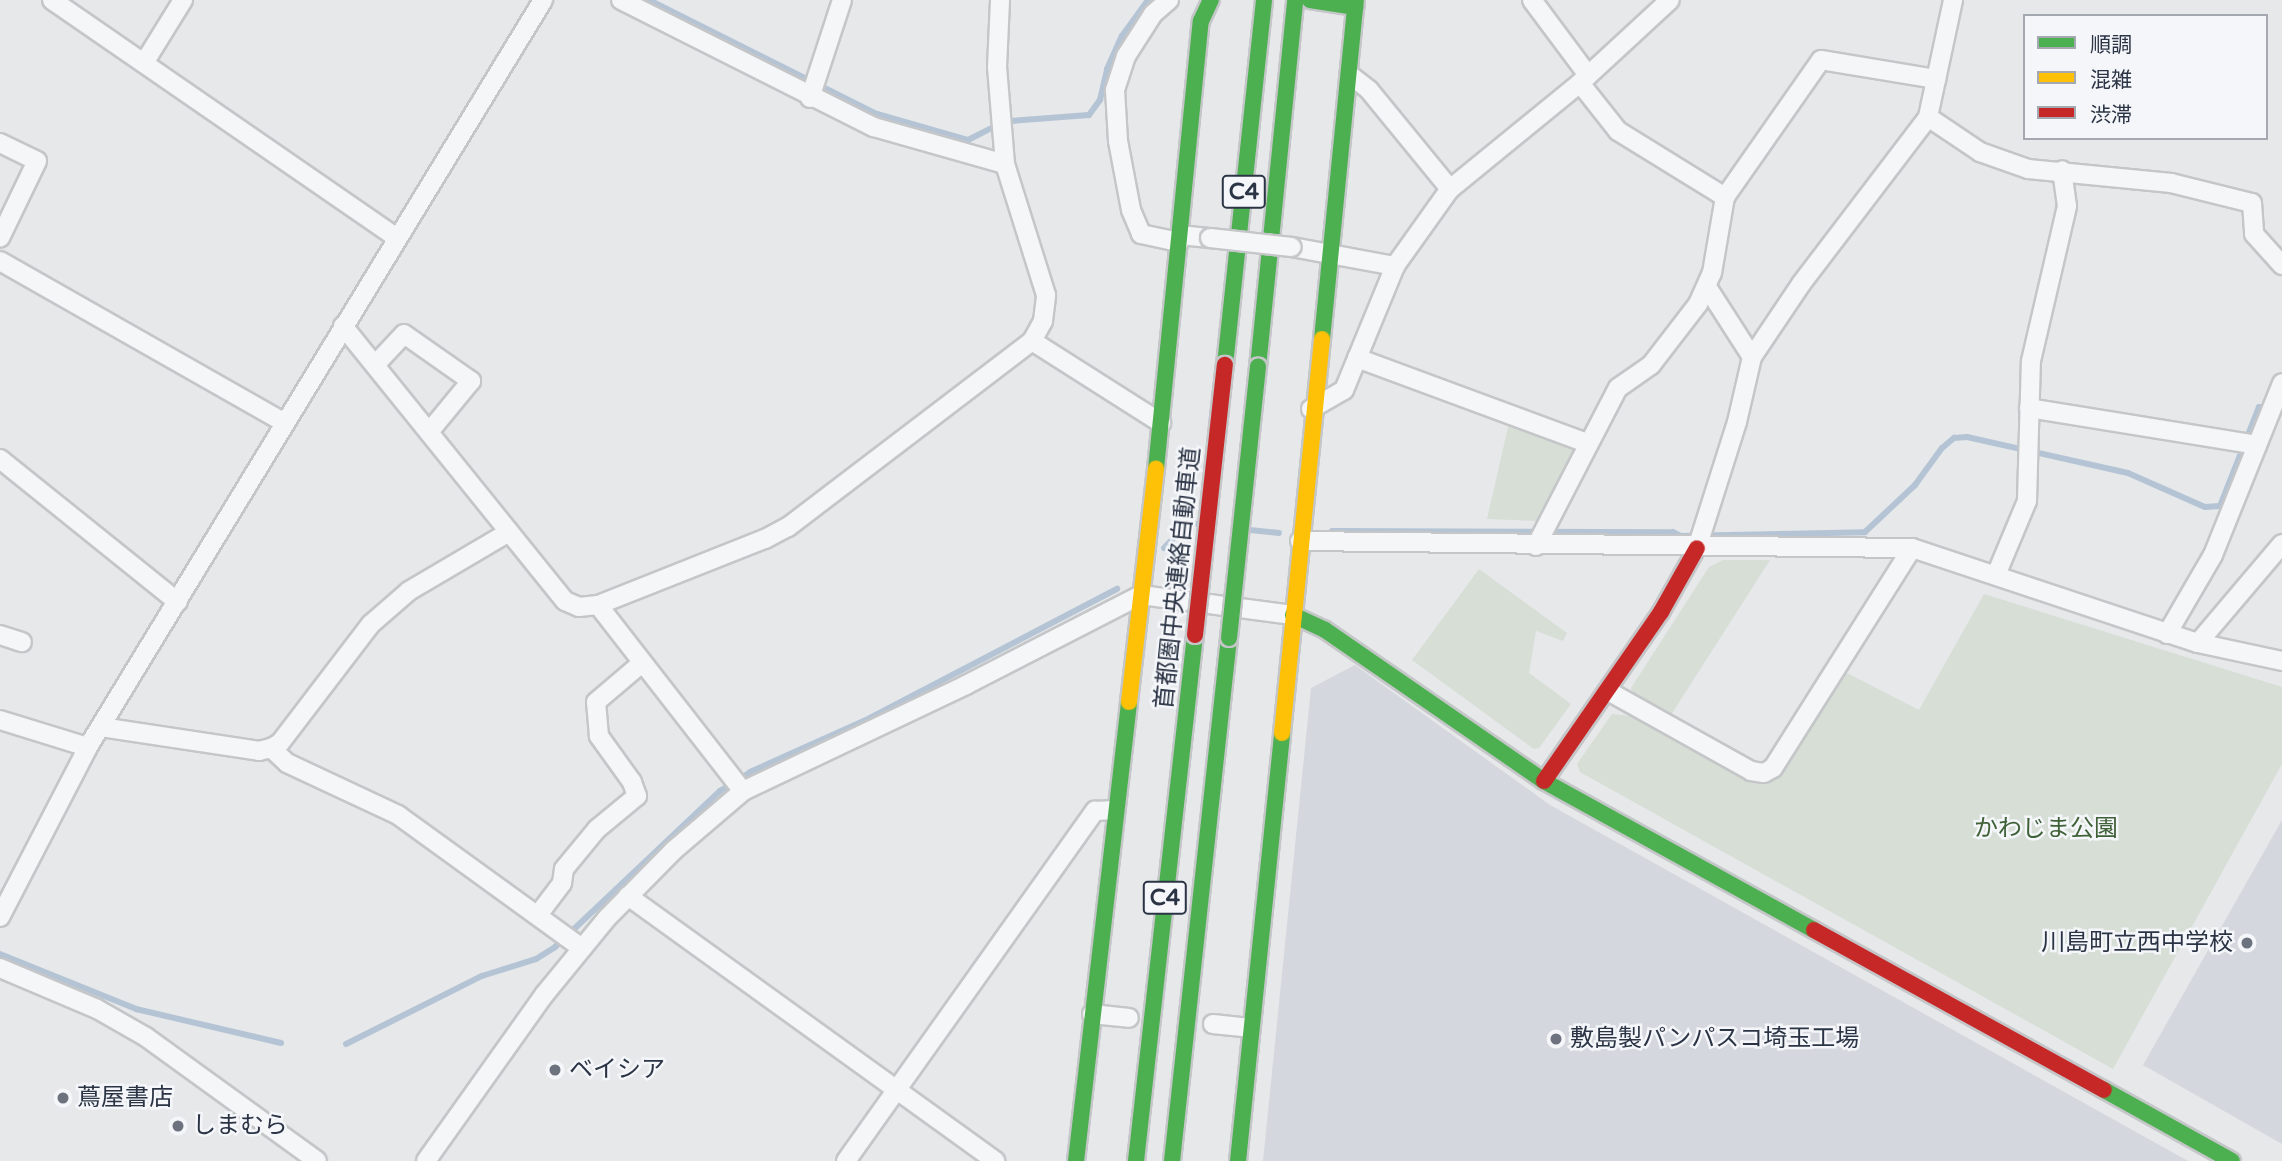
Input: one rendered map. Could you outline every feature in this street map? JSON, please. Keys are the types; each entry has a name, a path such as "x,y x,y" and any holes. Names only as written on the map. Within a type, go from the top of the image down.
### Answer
{"main road":[{"name":"首都圏中央連絡自動車道","path":"1136,1161 1264,0"},
{"name":"C4","path":"1172,1161 1295,0"},
{"path":"1238,1161 1311,409 1350,75 1355,3 1310,0"},
{"path":"1076,1161 1161,423 1201,21 1207,1"},
{"path":"1544,781 1680,582 1697,548"},
{"path":"1293,615 1325,629 1544,781 2232,1161"}],"street":[{"path":"52,0 397,238"},
{"path":"145,63 183,0"},
{"path":"0,917 88,747 543,0"},
{"path":"621,0 812,91 874,127 1005,164"},
{"path":"812,91 842,0"},
{"path":"343,326 565,601 579,607 598,605 788,527 1032,341 1043,321 1046,295 1005,164 997,67 1000,0"},
{"path":"1169,0 1153,13 1126,56 1115,90 1118,141 1131,211 1141,234 1210,238 1328,251 1395,266"},
{"path":"1532,0 1618,131 1725,197"},
{"path":"1311,409 1344,390 1395,266 1450,189 1584,79 1670,0"},
{"path":"1697,548 1737,422 1752,357 1801,284 1928,117 1953,0"},
{"path":"1541,536 1587,443 1618,388 1651,365 1707,287 1725,197 1821,60 1936,79"},
{"path":"1350,75 1369,90 1450,189"},
{"path":"1928,117 1980,152 2028,169 2062,170 2171,183 2252,203 2254,234 2282,265"},
{"path":"0,143 37,161 0,238"},
{"path":"1996,575 2027,501 2031,361 2067,206 2062,170"},
{"path":"0,261 285,423"},
{"path":"1707,287 1752,357"},
{"path":"374,365 404,334 471,381 429,432"},
{"path":"1032,341 1161,423"},
{"path":"1357,358 1587,443"},
{"path":"2167,634 2213,555 2257,445 2279,401 2282,383"},
{"path":"2029,408 2257,445"},
{"path":"0,459 178,603"},
{"path":"101,727 259,751 271,748 281,743 371,624 409,590 509,532"},
{"path":"1300,541 1541,536 1697,548 1912,548 2167,634 2282,661"},
{"path":"2198,643 2282,544"},
{"path":"1608,691 1751,771 1764,773 1773,768 1912,548"},
{"path":"426,1161 582,948 628,896 743,791 966,685 1140,595 1293,615"},
{"path":"598,605 743,791"},
{"path":"0,635 22,642"},
{"path":"538,915 562,883 564,869 597,828 637,796 632,782 598,736 596,702 642,663"},
{"path":"0,720 88,747"},
{"path":"271,748 287,763 398,815 582,948"},
{"path":"846,1161 1095,811 1115,810"},
{"path":"628,896 898,1088 995,1161"},
{"path":"0,968 97,1009 146,1037 317,1161"},
{"path":"1092,1014 1129,1018"},
{"path":"1213,1024 1250,1028"}],"shaded area":[{"path":"1355,665 1550,805 2188,1161 1263,1161 1311,688"},
{"name":"川島町立西中学校","path":"2282,820 2282,1144 2143,1065"}],"green space":[{"path":"1509,423 1570,446 1573,451 1536,521 1487,519"},
{"path":"1723,560 1770,560 1669,718 1632,696 1631,688 1709,567"},
{"path":"1479,569 1567,633 1563,641 1536,631 1529,673 1571,704 1539,748 1534,749 1412,660"},
{"name":"かわじま公園","path":"1984,594 2282,687 2282,764 2113,1069 1580,772 1577,764 1612,714 1632,716 1749,782 1776,778 1845,672 1919,710"}],"waterway":[{"path":"649,0 877,114 968,140 990,129"},
{"path":"1011,121 1089,115 1100,100 1107,69 1122,36 1148,0"},
{"path":"1332,531 1673,532 1681,536 1865,532 1915,485 1942,448 1954,438 1967,437 2128,473 2205,507 2220,506 2259,407 2282,409"},
{"path":"1164,548 1188,523 1197,524"},
{"path":"1250,530 1279,533"},
{"path":"346,1044 482,976 536,959 555,947 720,791 750,772 870,718 1117,589"},
{"path":"0,954 136,1009 281,1043"}],"traffic: fast":[{"path":"1156,469 1201,21 1211,0"},
{"path":"1225,365 1264,0"},
{"path":"1258,367 1295,0"},
{"path":"1310,0 1355,7"},
{"path":"1322,339 1356,0"},
{"path":"1229,638 1258,367"},
{"path":"1293,615 1325,630 1544,781 1814,930"},
{"path":"1136,1161 1195,635"},
{"path":"1172,1161 1229,638"},
{"path":"1076,1161 1129,702"},
{"path":"1238,1161 1282,733"},
{"path":"2104,1090 2232,1161"}],"traffic: slow":[{"path":"1282,733 1322,339"},
{"path":"1129,702 1156,469"}],"traffic: jam":[{"path":"1195,635 1225,365"},
{"path":"1544,781 1661,612 1697,548"},
{"path":"1814,930 2104,1090"}],"place":[{"name":"川島町立西中学校","path":"2247,943"},
{"name":"敷島製パンパスコ埼玉工場","path":"1556,1039"},
{"name":"ベイシア","path":"555,1070"},
{"name":"蔦屋書店","path":"63,1098"},
{"name":"しまむら","path":"178,1126"}]}
